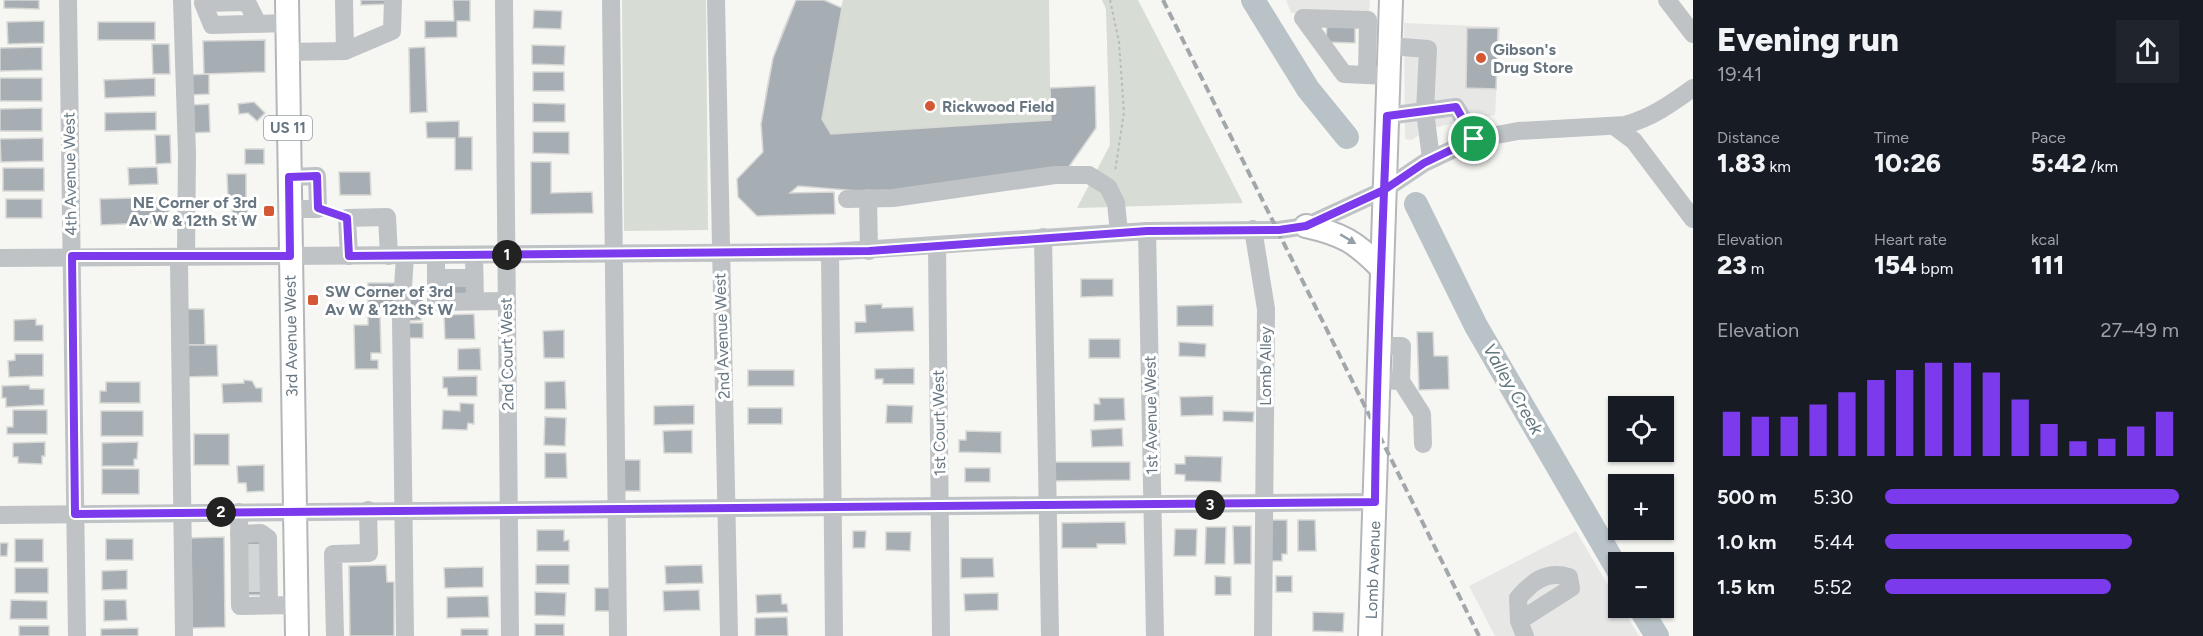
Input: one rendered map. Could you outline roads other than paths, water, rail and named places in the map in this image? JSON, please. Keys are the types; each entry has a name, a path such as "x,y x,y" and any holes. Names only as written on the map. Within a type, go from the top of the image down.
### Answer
{"main road":[{"name":"3rd Avenue West","path":"287,0 297,636"},
{"name":"Lomb Avenue","path":"1370,636 1387,116 1378,76 1382,40 1391,0"},
{"path":"1306,226 1334,232 1350,240 1381,268"}],"street":[{"name":"4th Avenue West","path":"68,0 77,636"},
{"path":"182,0 187,153 186,256"},
{"path":"344,0 345,51"},
{"path":"288,52 345,51 392,31 393,0"},
{"name":"2nd Court West","path":"504,0 510,636"},
{"path":"611,0 618,636"},
{"name":"2nd Avenue West","path":"716,0 729,636"},
{"path":"1667,0 1693,34"},
{"path":"1378,76 1344,74 1304,18 1368,20 1382,40 1428,49 1425,111 1431,159"},
{"path":"258,24 287,23"},
{"path":"0,258 830,252 1119,232 1279,230 1306,226 1384,190 1431,159 1474,139 1518,131 1614,126 1641,121 1664,109 1693,88"},
{"path":"1387,116 1456,107 1474,139"},
{"path":"1614,126 1634,141 1693,219"},
{"path":"847,199 893,198 1055,175 1089,175 1108,187 1116,203 1119,232"},
{"path":"289,177 317,176 318,208"},
{"path":"868,198 869,251"},
{"path":"289,209 318,208 347,218 387,217 397,256 401,318 405,636"},
{"path":"347,218 349,256"},
{"name":"Lomb Alley","path":"1253,229 1266,309 1263,636"},
{"name":"1st Avenue West","path":"1147,231 1155,636"},
{"path":"1043,237 1050,636"},
{"name":"1st Court West","path":"937,246 941,636"},
{"path":"830,252 834,636"},
{"path":"463,289 474,255"},
{"path":"184,636 178,262 186,256"},
{"path":"435,256 436,302 463,289 507,301"},
{"path":"1378,346 1402,346 1401,381 1422,414 1423,444"},
{"path":"1377,380 1401,381"},
{"path":"0,515 726,506 941,504 1153,506 1375,502"},
{"path":"335,636 333,554 369,553 368,510"},
{"path":"239,512 239,534 255,567 269,605"},
{"path":"239,534 261,533 268,538 240,606 296,605"}],"waterway":[{"name":"Valley Creek","path":"1253,0 1308,89 1347,137"},
{"name":"Valley Creek","path":"1416,204 1476,326 1608,553"},
{"name":"Valley Creek","path":"1646,618 1657,636"}],"tunnel":[{"path":"247,553 263,553"},
{"path":"247,566 263,566"},
{"path":"247,583 264,583"}],"railway":[{"path":"1163,0 1479,636"}],"place":[{"name":"Gibson's Drug Store","path":"1481,58"},
{"name":"Rickwood Field","path":"930,106"},
{"name":"NE Corner of 3rd Av W & 12th St W","path":"269,211"},
{"name":"SW Corner of 3rd Av W & 12th St W","path":"313,300"}]}
